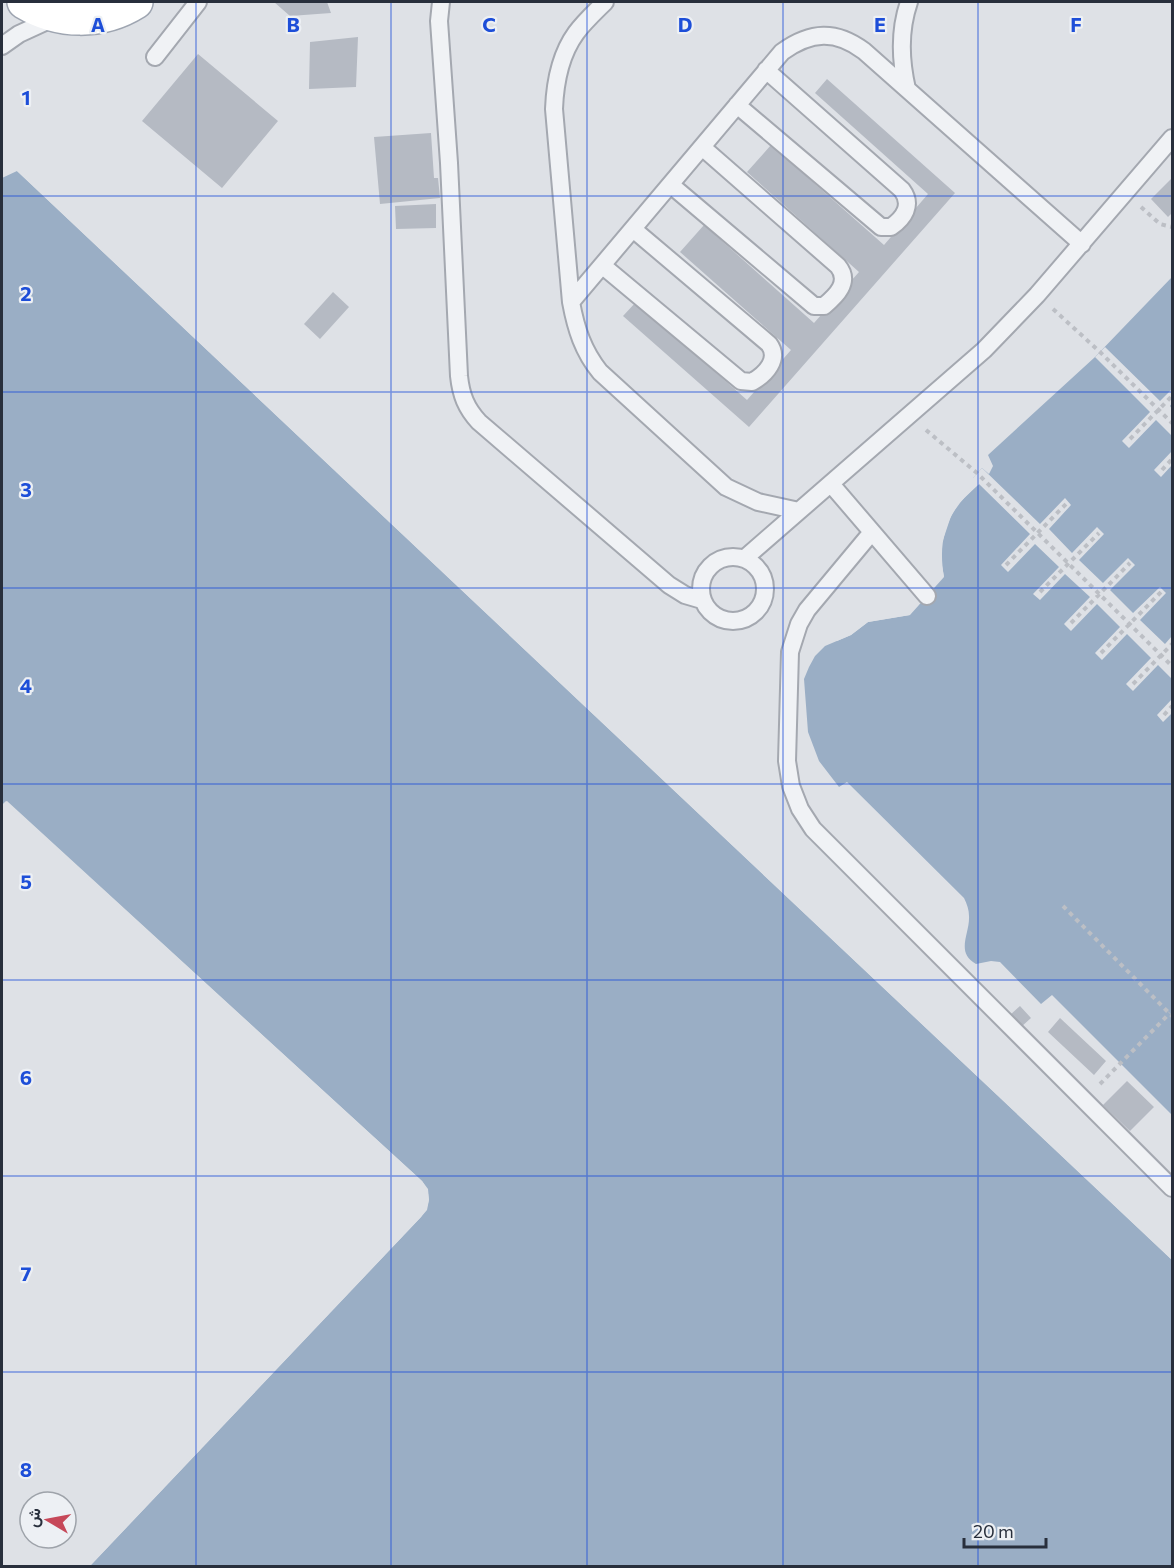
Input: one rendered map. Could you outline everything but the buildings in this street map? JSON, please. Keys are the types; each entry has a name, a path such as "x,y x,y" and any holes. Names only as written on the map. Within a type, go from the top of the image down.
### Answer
{"main road":[{"path":"24,2 59,17 82,19 105,16 136,2"}],"lane":[{"path":"155,57 198,2"},
{"path":"441,2 439,21 449,163 459,376 464,401 470,413 479,422 669,585 686,595 702,600"},
{"path":"605,2 576,33 565,52 555,92 555,121 572,302 574,320 581,342 588,357 600,372 726,487 758,502 799,511"},
{"path":"907,89 902,68 901,45 909,2"},
{"path":"2,46 19,34 59,17"},
{"path":"572,302 782,52 795,42 827,35 853,42 1082,244"},
{"path":"737,105 881,227 891,227 905,212 907,201 902,190 766,70"},
{"path":"745,558 984,350 1037,295 1173,138"},
{"path":"671,184 814,306 824,306 841,288 843,277 838,266 702,147"},
{"path":"603,266 741,381 752,382 770,366 774,360 774,353 768,344 633,229"},
{"path":"831,484 927,596"},
{"path":"872,532 807,610 793,638 788,668 787,760 791,786 800,809 813,829 1173,1188"},
{"path":"733,556 745,558 756,566 763,577 765,589 762,602 755,612 744,619 732,621 719,618 709,611 702,600 700,587 703,575 710,565 721,558 733,556"}],"path":[{"path":"1125,194 1160,224 1173,227"},
{"path":"1037,295 1173,423"},
{"path":"1130,439 1173,396"},
{"path":"909,415 977,473 1173,666"},
{"path":"1162,470 1173,459"},
{"path":"1006,565 1067,503"},
{"path":"1040,592 1099,533"},
{"path":"1071,623 1130,563"},
{"path":"1101,653 1162,591"},
{"path":"1133,684 1173,644"},
{"path":"1164,715 1173,706"},
{"path":"1063,906 1171,1014 1084,1100"}],"water":[{"path":"17,171 1172,1260 1172,1566 90,1566 421,1217 427,1208 429,1199 422,1181 7,801 2,805 2,178"},
{"path":"1172,277 1172,1115 1052,995 1041,1004 1000,962 976,964 970,959 965,948 969,916 964,898 847,782 839,787 819,761 808,732 804,679 815,656 825,646 851,635 868,622 910,615 944,577 942,550 947,525 959,504 979,484 973,478 982,468 989,474 993,466 988,455 1095,357"}],"pier":[{"path":"20,170 1172,1256 1172,1260 17,171"},
{"path":"1105,347 1160,401 1172,389 1170,406 1172,436 1156,420 1129,448 1122,441 1150,412 1095,357"},
{"path":"1172,451 1172,465 1161,477 1154,470"},
{"path":"982,468 1040,524 1065,498 1071,505 1049,529 1072,553 1097,527 1104,534 1079,560 1103,583 1128,558 1135,565 1110,590 1133,613 1160,587 1166,593 1140,620 1165,644 1172,636 1172,679 1158,665 1133,691 1126,684 1151,658 1127,634 1102,660 1095,653 1120,627 1097,604 1071,631 1064,624 1090,597 1065,574 1040,600 1033,594 1059,567 1035,544 1008,572 1001,565 1030,534 979,484 958,504 951,516 942,543 941,560 944,577 940,573 939,543 948,515 956,502 974,483 971,480"},
{"path":"907,613 910,615 868,622 851,635 837,641 834,639 867,620"},
{"path":"1172,699 1172,713 1163,722 1157,715"},
{"path":"6,801 422,1181 428,1189 427,1210 421,1217 90,1566 87,1566 97,1554 419,1215 426,1199 425,1190 420,1183 6,805 2,808"}]}
